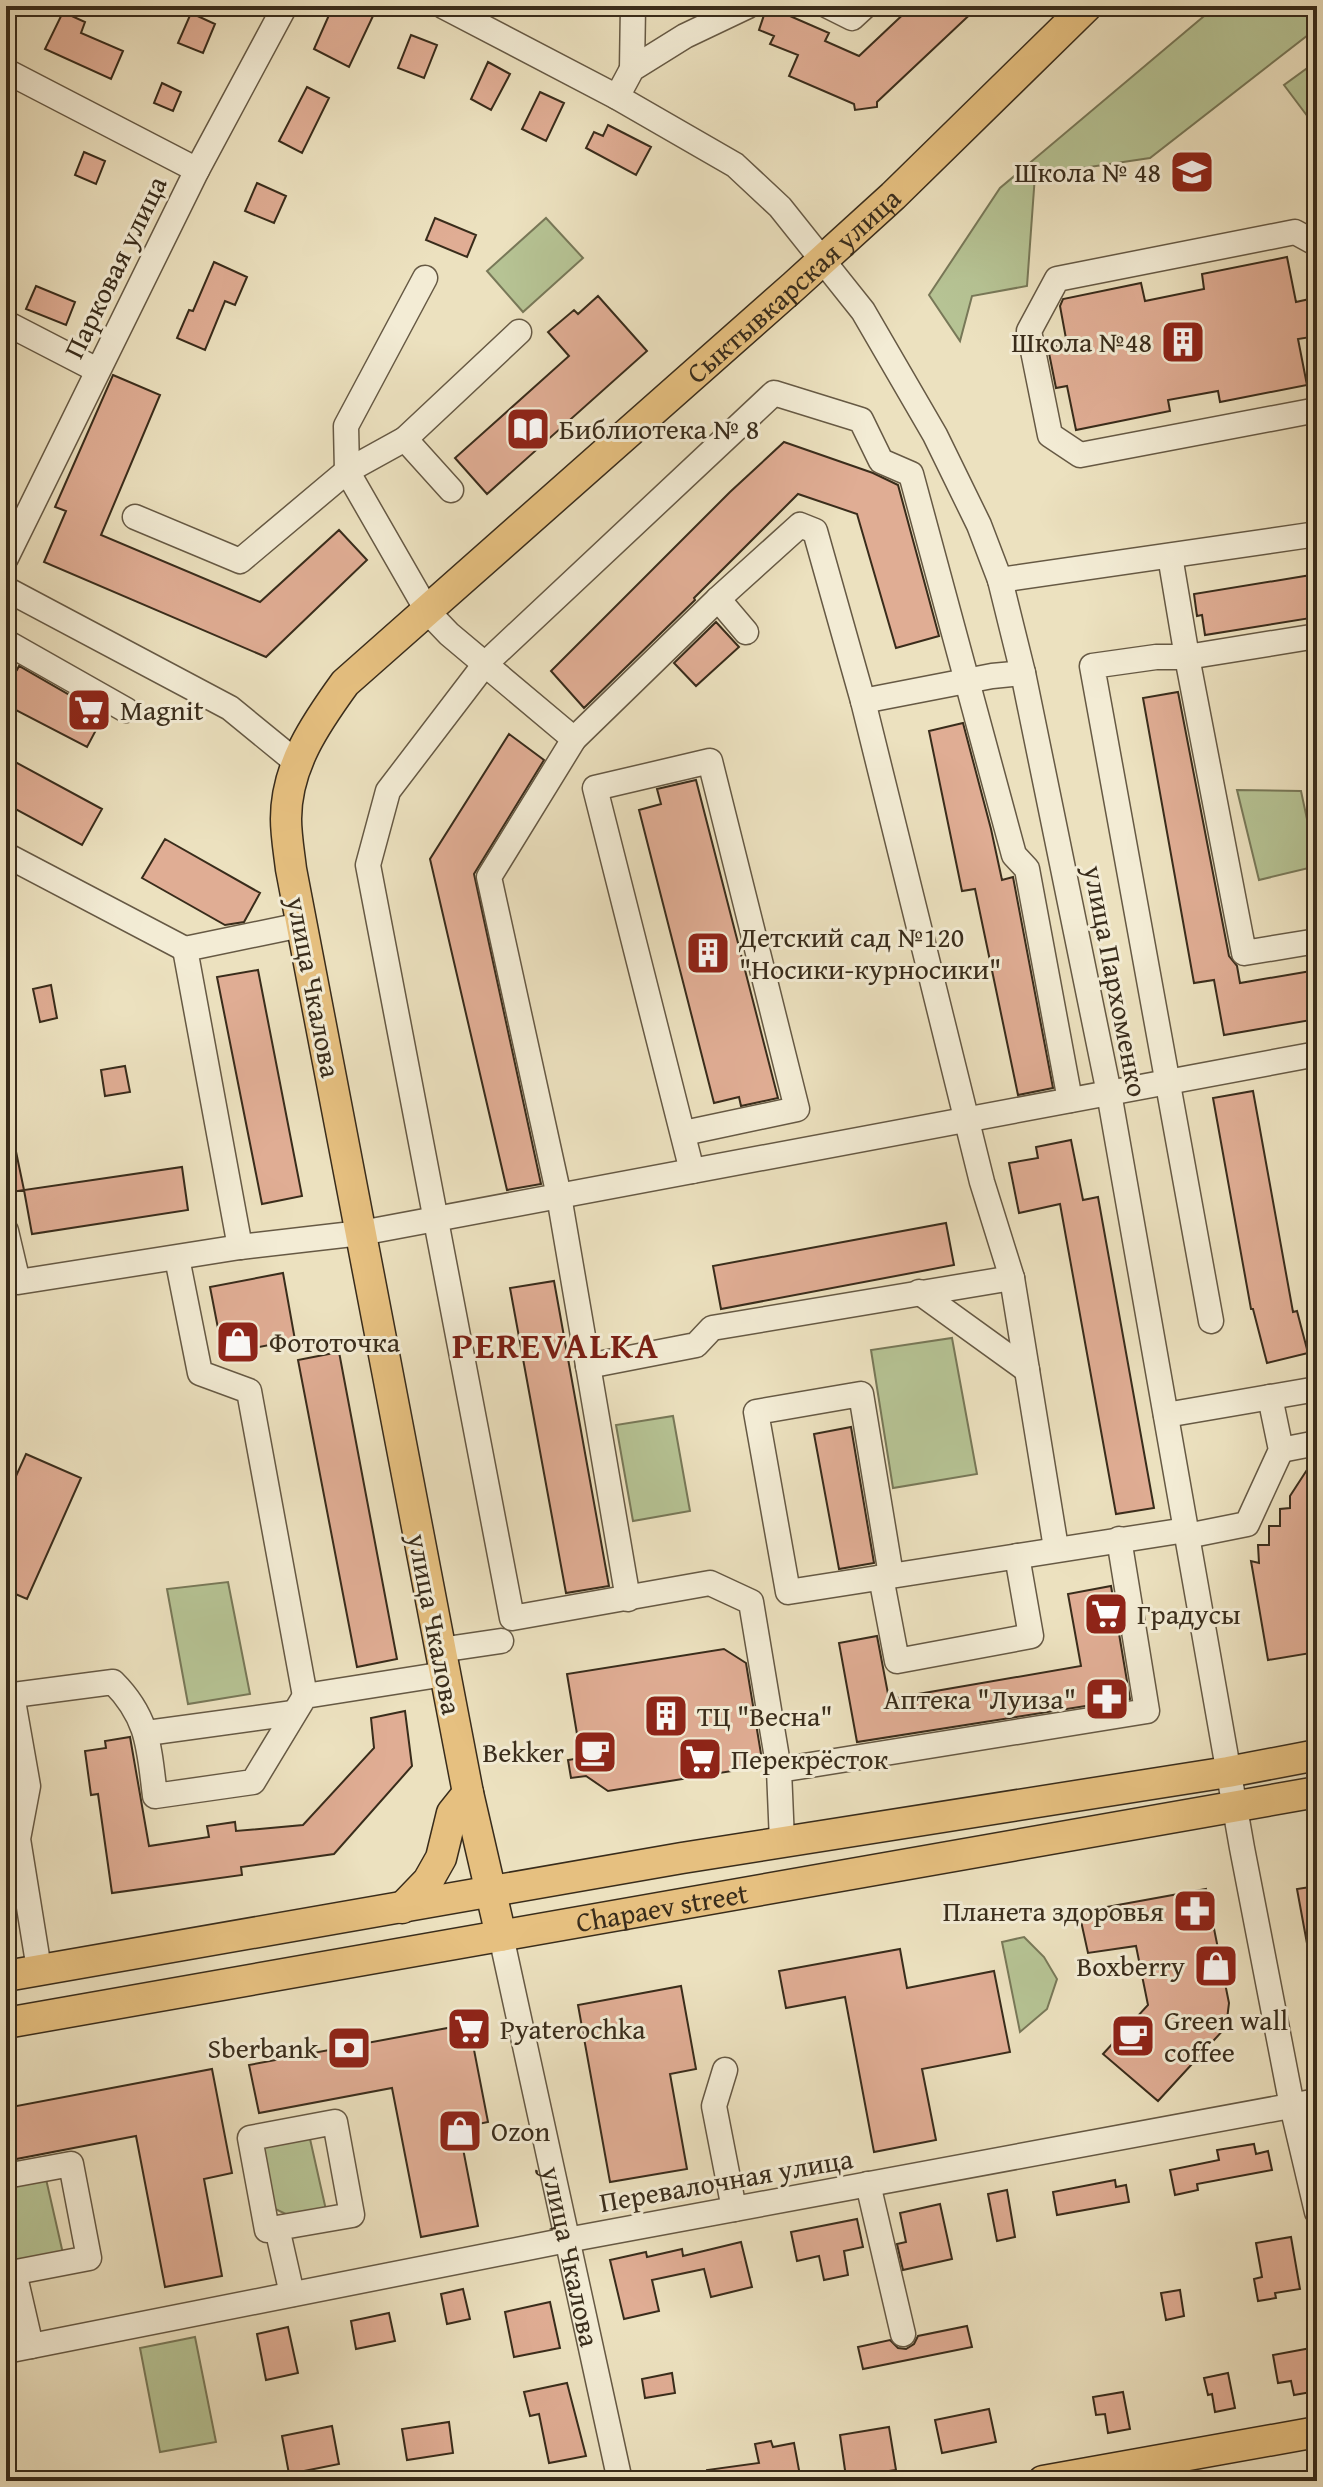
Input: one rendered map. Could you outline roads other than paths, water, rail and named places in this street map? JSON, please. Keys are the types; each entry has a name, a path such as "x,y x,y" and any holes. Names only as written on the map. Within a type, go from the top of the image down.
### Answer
{"main road":[{"name":"Сыктывкарская улица","path":"296,762 317,722 345,683 893,196 1074,10"},
{"name":"улица Чкалова","path":"296,762 285,817 301,925 468,1793 501,1936"},
{"name":"Chapaev street","path":"6,1976 782,1841 1228,1772 1317,1755"},
{"name":"Chapaev street","path":"6,2023 1317,1792"},
{"path":"402,1908 428,1881 448,1836 452,1813 468,1793"},
{"path":"1043,2481 1317,2432"}],"street":[{"name":"Парковая улица","path":"6,558 197,170 285,6"},
{"name":"улица Пархоменко","path":"443,6 617,97 735,165 780,207 863,311 935,435 979,525 1000,580 1023,673 1109,1093 1228,1772 1292,2106 1317,2212"},
{"path":"617,97 632,69 633,6"},
{"path":"632,69 685,36 748,6"},
{"path":"828,6 852,18 865,6"},
{"path":"6,71 197,170"},
{"path":"1317,244 1295,232 1057,279 1029,331 1050,435 1080,455 1317,410"},
{"path":"425,278 346,426 347,471 428,612 449,634 574,739"},
{"path":"6,323 97,370"},
{"path":"135,517 240,561 347,471 405,439 519,332"},
{"path":"782,1841 779,1770 751,1602 710,1583 512,1618 368,865 388,791 485,664 774,393 861,420 881,461 911,474 1014,855 1027,869 1070,1100"},
{"path":"405,439 451,490"},
{"path":"628,1599 559,1196 489,877 574,739 718,599 800,525 815,531 863,701 982,1182 1012,1278 1056,1548"},
{"path":"1000,580 1317,534"},
{"path":"1170,556 1244,953 1317,941"},
{"path":"6,589 230,708 296,762"},
{"path":"718,599 746,632"},
{"path":"1211,1321 1092,666 1156,657 1187,657 1317,636"},
{"path":"6,642 126,710"},
{"path":"863,701 1023,673"},
{"path":"684,1133 797,1109 710,761 595,788 692,1171"},
{"path":"6,855 185,949 301,925"},
{"path":"185,949 240,1247"},
{"path":"6,1231 18,1282 240,1247 361,1233 1317,1054"},
{"path":"39,1969 12,1840 17,1788 9,1696 113,1682 130,1699 147,1733 155,1796 253,1782 299,1704 249,1391 200,1373 177,1258"},
{"path":"588,1366 696,1345 712,1328 1012,1278"},
{"path":"919,1292 1027,1370"},
{"path":"1166,1415 1317,1389"},
{"path":"1017,1556 1031,1636 897,1661 886,1576 861,1394 756,1412 788,1592 886,1576 1017,1556 1056,1548 1247,1524 1281,1450 1270,1397"},
{"path":"1281,1450 1317,1443"},
{"path":"779,1770 1147,1711 1119,1539"},
{"path":"147,1733 299,1704 443,1662 501,1641"},
{"name":"улица Чкалова","path":"501,1936 620,2481"},
{"path":"725,2070 714,2106 734,2209"},
{"name":"Перевалочная улица","path":"6,2351 567,2240 1317,2101"},
{"path":"335,2122 352,2215 277,2228 267,2230 250,2138 335,2122"},
{"path":"6,2176 71,2164 89,2258 10,2273 31,2346"},
{"path":"868,2184 903,2334"},
{"path":"277,2228 292,2294"}],"place":[{"name":"Школа № 48","path":"1192,172"},
{"name":"Школа №48","path":"1183,342"},
{"name":"Библиотека № 8","path":"528,429"},
{"name":"Magnit","path":"89,710"},
{"name":"Детский сад №120 \"Носики-курносики\"","path":"708,953"},
{"name":"Фототочка","path":"238,1342"},
{"name":"Градусы","path":"1106,1614"},
{"name":"Аптека \"Луиза\"","path":"1107,1699"},
{"name":"ТЦ \"Весна\"","path":"666,1716"},
{"name":"Bekker","path":"595,1752"},
{"name":"Перекрёсток","path":"700,1759"},
{"name":"Планета здоровья","path":"1195,1911"},
{"name":"Boxberry","path":"1216,1966"},
{"name":"Pyaterochka","path":"469,2029"},
{"name":"Green wall coffee","path":"1133,2036"},
{"name":"Sberbank","path":"349,2048"},
{"name":"Ozon","path":"460,2131"}],"district":[{"name":"PEREVALKA","path":"556,1345"}]}
